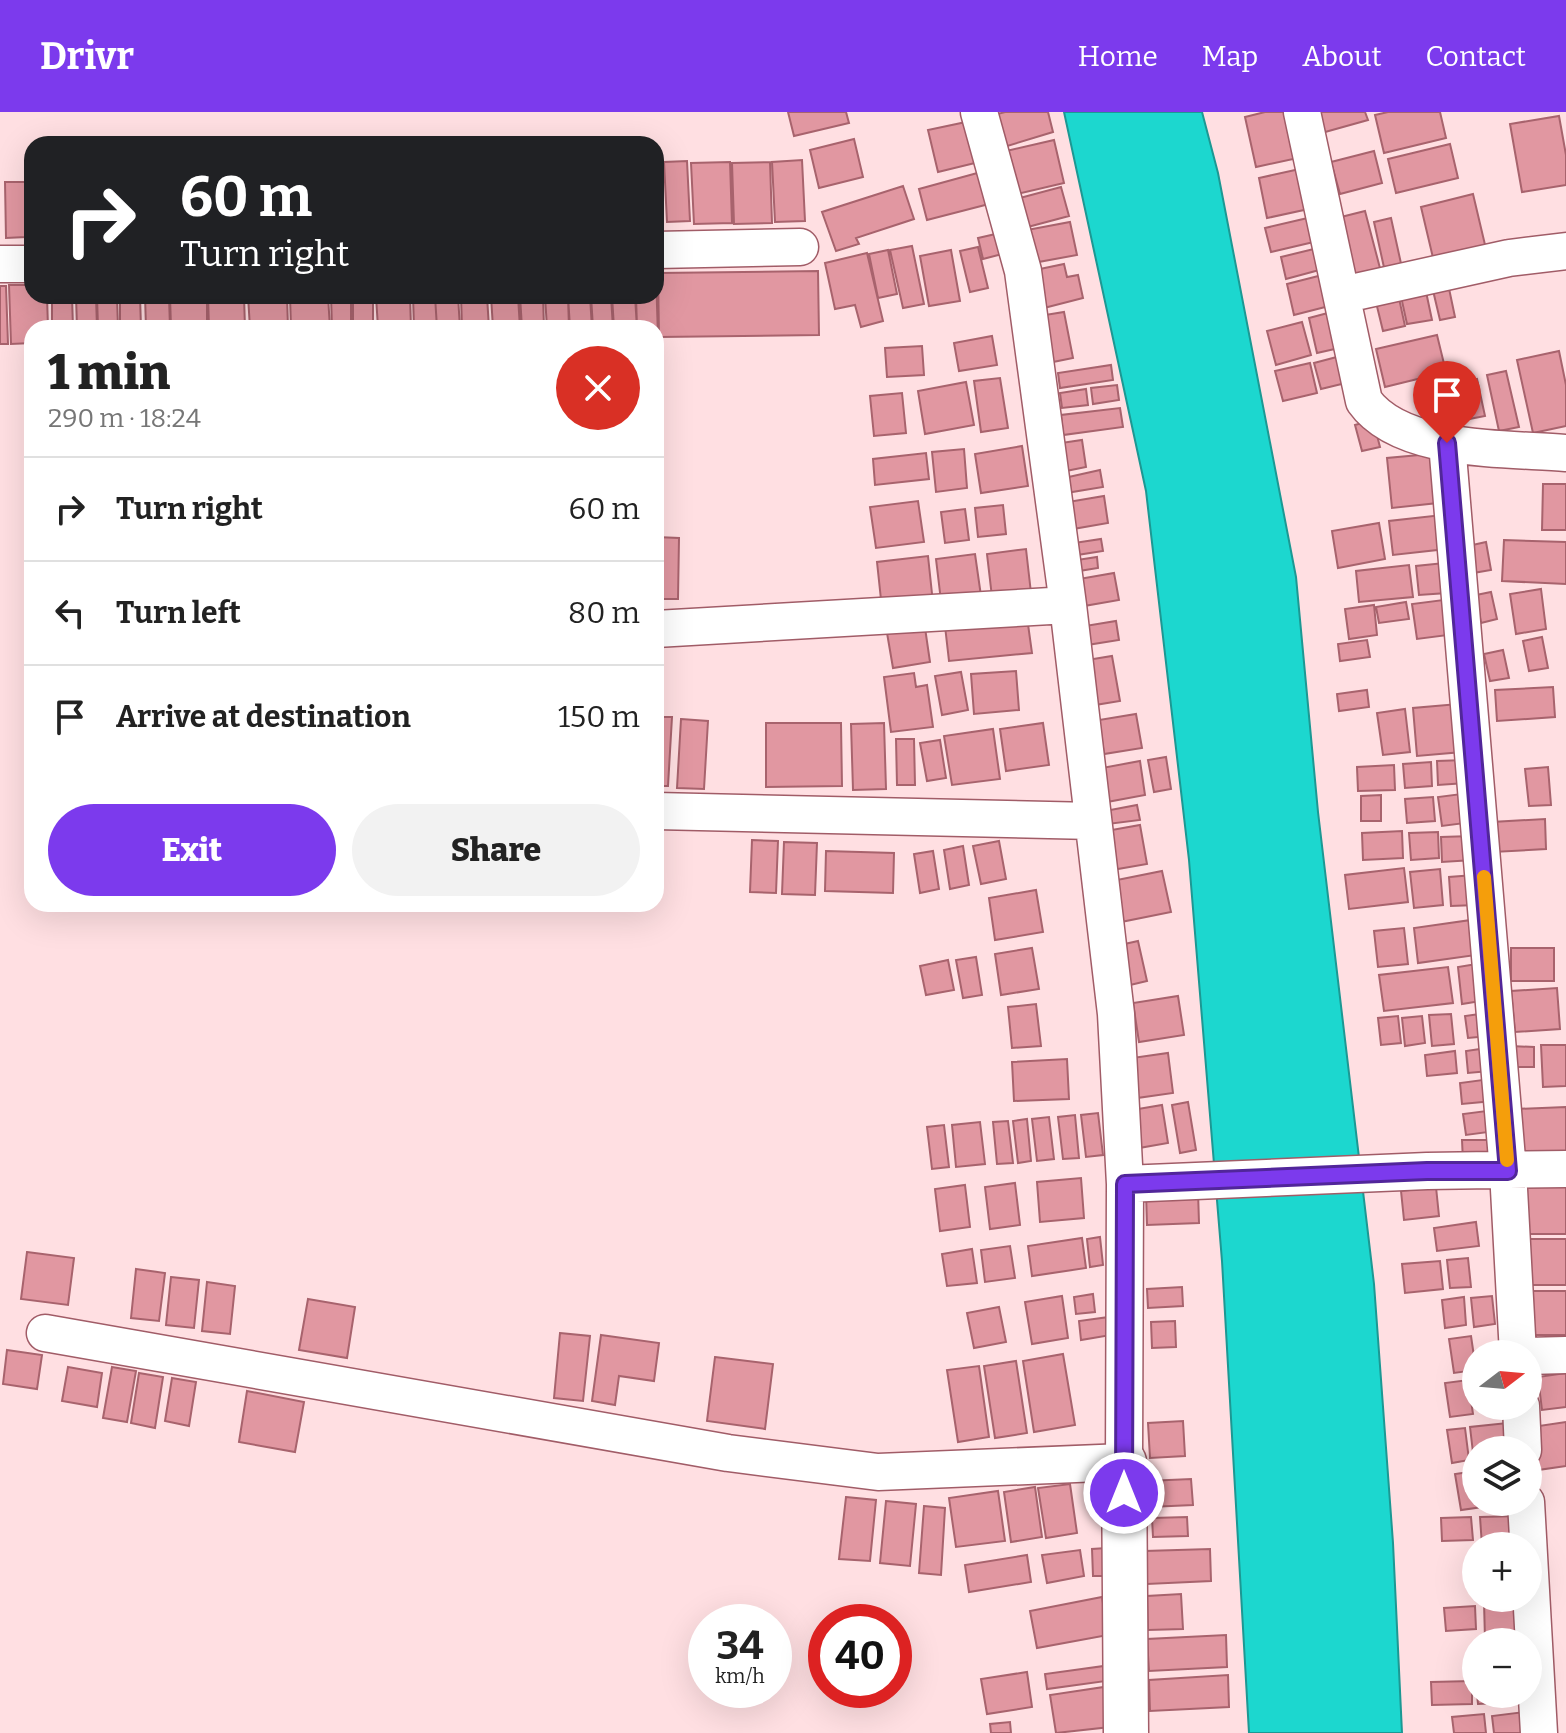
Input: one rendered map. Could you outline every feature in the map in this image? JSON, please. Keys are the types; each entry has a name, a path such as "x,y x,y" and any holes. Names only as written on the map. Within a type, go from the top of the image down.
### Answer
{"street":[{"path":"979,112 1023,271 1068,605 1116,1014 1125,1184 1126,1733"},
{"path":"1302,112 1364,401 1369,409 1388,426 1447,443 1566,453"},
{"path":"664,250 800,247"},
{"path":"1342,295 1509,258 1566,251"},
{"path":"0,264 24,264"},
{"path":"1447,443 1508,1171 1517,1340"},
{"path":"664,629 1068,605"},
{"path":"664,811 1093,821"},
{"path":"1125,1184 1427,1171 1566,1169"},
{"path":"45,1333 712,1450 878,1472 1124,1462"},
{"path":"1542,1356 1566,1355"},
{"path":"1527,1516 1539,1733"}],"water":[{"path":"1064,112 1202,112 1218,173 1296,577 1318,812 1374,1284 1393,1543 1402,1733 1249,1733 1222,1261 1189,860 1146,491"}],"building":[{"path":"788,112 846,112 849,123 794,136"},
{"path":"1048,112 1053,132 1004,147 994,115"},
{"path":"1265,112 1296,112 1307,156 1256,167 1245,117"},
{"path":"1311,112 1365,112 1368,120 1318,134"},
{"path":"1440,112 1446,138 1384,153 1375,115"},
{"path":"1559,116 1566,155 1566,185 1522,192 1510,124"},
{"path":"966,122 975,163 938,172 928,130"},
{"path":"854,139 863,177 819,188 810,150"},
{"path":"1054,140 1064,183 1013,195 1002,152"},
{"path":"1450,144 1458,178 1396,193 1388,159"},
{"path":"1374,151 1382,183 1340,194 1331,162"},
{"path":"802,160 805,221 775,222 772,162"},
{"path":"687,161 690,221 667,222 664,162"},
{"path":"730,162 732,223 694,224 691,163"},
{"path":"770,162 772,223 734,224 732,163"},
{"path":"1309,167 1318,207 1267,218 1259,178"},
{"path":"981,172 989,204 927,220 919,189"},
{"path":"5,182 24,182 24,237 6,238"},
{"path":"903,186 914,219 856,238 859,244 836,251 822,212"},
{"path":"1061,187 1069,216 1024,228 1016,199"},
{"path":"1473,194 1486,249 1434,262 1421,207"},
{"path":"1365,211 1381,272 1356,278 1341,217"},
{"path":"1312,217 1318,241 1271,252 1265,228"},
{"path":"1391,218 1402,268 1385,272 1374,222"},
{"path":"1070,222 1077,255 1033,263 1027,230"},
{"path":"1000,233 1006,253 983,259 978,238"},
{"path":"912,246 924,304 903,308 890,250"},
{"path":"978,247 988,288 970,292 960,251"},
{"path":"1318,248 1323,269 1286,279 1281,257"},
{"path":"888,250 897,294 878,298 869,254"},
{"path":"951,250 960,301 929,306 920,256"},
{"path":"867,253 883,321 861,327 855,305 835,309 825,263"},
{"path":"1064,264 1067,277 1078,275 1083,298 1044,308 1035,270"},
{"path":"818,271 819,335 664,337 664,320 659,320 658,304 664,304 664,273"},
{"path":"1330,273 1337,304 1294,315 1287,284"},
{"path":"1447,279 1455,317 1440,320 1431,282"},
{"path":"9,285 24,285 24,304 47,304 48,320 24,320 24,343 11,344"},
{"path":"0,286 6,286 8,344 0,344"},
{"path":"1425,287 1432,320 1407,324 1400,292"},
{"path":"1397,289 1405,326 1383,331 1374,294"},
{"path":"52,304 72,304 73,320 52,320"},
{"path":"76,304 96,304 97,320 77,320"},
{"path":"97,304 117,304 118,320 98,320"},
{"path":"120,304 140,304 141,320 120,320"},
{"path":"145,304 169,304 170,320 146,320"},
{"path":"170,304 207,304 207,320 171,320"},
{"path":"208,304 244,304 245,320 209,320"},
{"path":"248,304 287,304 288,320 250,320"},
{"path":"290,304 328,304 330,320 291,320"},
{"path":"331,304 351,304 351,320 332,320"},
{"path":"353,304 373,304 373,320 353,320"},
{"path":"376,304 410,304 411,320 378,320"},
{"path":"413,304 436,304 436,320 414,320"},
{"path":"436,304 458,304 460,320 436,320"},
{"path":"461,304 488,304 488,320 462,320"},
{"path":"492,304 518,304 520,320 492,320"},
{"path":"520,304 543,304 544,320 522,320"},
{"path":"546,304 568,304 569,320 546,320"},
{"path":"568,304 590,304 592,320 570,320"},
{"path":"592,304 612,304 612,320 592,320"},
{"path":"612,304 636,304 636,320 614,320"},
{"path":"636,304 657,304 657,320 637,320"},
{"path":"1339,310 1348,346 1317,353 1309,318"},
{"path":"1064,312 1073,358 1053,362 1045,315"},
{"path":"1302,322 1311,355 1276,365 1267,331"},
{"path":"1437,335 1446,372 1385,387 1376,349"},
{"path":"992,336 997,365 959,371 954,343"},
{"path":"922,346 924,375 887,377 885,348"},
{"path":"1559,351 1566,385 1566,426 1533,433 1517,360"},
{"path":"1348,354 1354,381 1321,389 1314,363"},
{"path":"1310,363 1317,393 1283,401 1275,371"},
{"path":"1111,365 1113,380 1060,388 1058,373"},
{"path":"1506,371 1519,427 1499,431 1487,375"},
{"path":"1000,378 1008,428 981,432 974,381"},
{"path":"1477,379 1485,416 1464,420 1456,384"},
{"path":"966,382 974,425 925,434 918,391"},
{"path":"1117,385 1119,400 1093,404 1091,388"},
{"path":"1086,389 1088,405 1062,408 1060,393"},
{"path":"902,393 906,433 874,436 870,396"},
{"path":"1120,408 1123,427 1063,435 1061,415"},
{"path":"1373,420 1380,447 1362,451 1355,425"},
{"path":"1082,440 1086,467 1066,471 1061,443"},
{"path":"1022,446 1028,486 981,493 975,454"},
{"path":"964,449 967,488 936,492 932,452"},
{"path":"926,453 929,479 875,485 873,459"},
{"path":"1441,453 1447,502 1392,508 1387,458"},
{"path":"1100,470 1103,487 1066,493 1064,478"},
{"path":"1543,484 1566,484 1566,530 1542,530"},
{"path":"1104,496 1108,523 1073,529 1068,502"},
{"path":"918,501 924,542 876,548 870,507"},
{"path":"1003,505 1006,534 978,537 975,508"},
{"path":"965,509 969,540 945,543 941,512"},
{"path":"1442,515 1446,549 1393,555 1389,521"},
{"path":"1379,523 1385,559 1338,568 1332,531"},
{"path":"664,537 679,538 678,599 664,599"},
{"path":"1101,539 1103,551 1077,555 1074,543"},
{"path":"1504,540 1566,542 1566,584 1502,581"},
{"path":"1486,542 1491,570 1473,573 1468,546"},
{"path":"1026,549 1031,593 992,597 987,554"},
{"path":"975,554 981,596 941,601 936,559"},
{"path":"928,556 933,603 882,609 877,562"},
{"path":"1097,557 1098,568 1079,571 1077,560"},
{"path":"1444,563 1447,593 1419,595 1416,566"},
{"path":"1409,565 1413,597 1359,602 1356,571"},
{"path":"1114,573 1119,600 1084,606 1079,579"},
{"path":"1541,589 1546,629 1516,634 1510,594"},
{"path":"1491,592 1497,619 1481,623 1476,595"},
{"path":"1451,599 1456,634 1417,639 1412,604"},
{"path":"1406,602 1409,619 1379,623 1376,607"},
{"path":"1374,605 1377,635 1349,639 1345,609"},
{"path":"1027,617 1032,653 949,661 945,626"},
{"path":"924,621 930,662 893,668 886,627"},
{"path":"1116,621 1119,640 1087,645 1085,626"},
{"path":"1542,637 1548,668 1529,671 1523,641"},
{"path":"1367,640 1370,657 1340,661 1338,644"},
{"path":"1503,650 1509,678 1490,681 1484,654"},
{"path":"1112,656 1120,701 1095,705 1087,660"},
{"path":"1016,671 1019,710 974,714 971,674"},
{"path":"961,672 968,710 942,715 935,676"},
{"path":"914,673 916,687 927,685 933,727 891,732 884,677"},
{"path":"1553,687 1555,717 1497,721 1495,690"},
{"path":"1367,690 1369,707 1339,711 1337,694"},
{"path":"1458,704 1462,752 1417,756 1413,708"},
{"path":"1405,709 1410,752 1383,755 1377,713"},
{"path":"1136,714 1142,748 1104,754 1099,720"},
{"path":"664,717 672,717 668,786 664,786"},
{"path":"681,719 708,721 704,789 677,788"},
{"path":"766,723 841,723 842,786 766,787"},
{"path":"884,723 886,789 853,790 851,724"},
{"path":"1043,723 1049,765 1006,771 1000,729"},
{"path":"993,729 1000,779 952,785 944,736"},
{"path":"896,739 914,739 915,785 897,785"},
{"path":"940,740 946,778 927,781 920,743"},
{"path":"1166,757 1171,789 1154,792 1148,760"},
{"path":"1465,760 1466,783 1438,785 1437,761"},
{"path":"1140,761 1145,795 1107,802 1102,768"},
{"path":"1431,762 1432,786 1405,788 1403,764"},
{"path":"1394,765 1395,790 1358,791 1357,767"},
{"path":"1548,767 1551,805 1529,806 1525,769"},
{"path":"1469,793 1473,822 1442,826 1438,797"},
{"path":"1381,795 1381,821 1361,821 1361,796"},
{"path":"1433,797 1435,821 1407,823 1405,799"},
{"path":"1137,805 1140,820 1108,824 1105,811"},
{"path":"1545,819 1546,849 1493,852 1492,822"},
{"path":"1140,825 1147,864 1112,870 1106,831"},
{"path":"1402,831 1403,858 1363,860 1362,833"},
{"path":"1438,832 1439,858 1411,860 1409,833"},
{"path":"1472,836 1473,860 1442,862 1441,837"},
{"path":"752,840 778,841 776,893 750,892"},
{"path":"999,841 1006,879 981,884 973,846"},
{"path":"784,842 817,843 815,895 782,894"},
{"path":"963,846 969,885 950,889 944,850"},
{"path":"826,851 894,853 893,893 825,891"},
{"path":"933,851 939,889 920,893 914,854"},
{"path":"1404,868 1408,902 1349,909 1345,875"},
{"path":"1440,869 1443,905 1414,908 1410,872"},
{"path":"1162,871 1171,912 1121,922 1112,881"},
{"path":"1474,875 1476,905 1451,906 1449,877"},
{"path":"1036,890 1043,932 995,940 989,898"},
{"path":"1471,920 1476,955 1418,963 1414,928"},
{"path":"1404,928 1408,964 1378,967 1374,931"},
{"path":"1138,941 1147,981 1130,985 1120,945"},
{"path":"1032,948 1039,989 1001,995 995,954"},
{"path":"1511,948 1554,948 1554,981 1511,981"},
{"path":"976,957 982,995 963,998 956,960"},
{"path":"948,960 954,990 926,995 920,966"},
{"path":"1483,963 1487,1000 1462,1004 1458,967"},
{"path":"1448,967 1453,1003 1384,1011 1379,975"},
{"path":"1557,988 1560,1029 1515,1032 1511,991"},
{"path":"1178,996 1184,1035 1139,1042 1133,1003"},
{"path":"1036,1004 1041,1046 1012,1048 1008,1007"},
{"path":"1487,1013 1489,1036 1468,1038 1465,1016"},
{"path":"1451,1014 1454,1044 1432,1046 1429,1015"},
{"path":"1398,1016 1401,1043 1381,1045 1378,1018"},
{"path":"1422,1016 1425,1043 1405,1046 1402,1018"},
{"path":"1541,1045 1566,1045 1566,1086 1543,1087"},
{"path":"1510,1046 1534,1047 1534,1067 1510,1067"},
{"path":"1487,1048 1489,1071 1468,1073 1466,1051"},
{"path":"1455,1051 1457,1073 1427,1076 1425,1055"},
{"path":"1168,1053 1173,1093 1137,1098 1132,1058"},
{"path":"1067,1059 1069,1099 1014,1101 1012,1062"},
{"path":"1490,1079 1493,1101 1462,1104 1460,1083"},
{"path":"1188,1102 1196,1150 1180,1153 1172,1105"},
{"path":"1162,1105 1168,1143 1139,1148 1132,1110"},
{"path":"1566,1107 1566,1158 1517,1159 1515,1109"},
{"path":"1494,1110 1496,1131 1466,1135 1463,1114"},
{"path":"1098,1113 1103,1155 1086,1157 1081,1115"},
{"path":"1075,1115 1079,1158 1063,1159 1058,1117"},
{"path":"1049,1117 1054,1159 1037,1161 1032,1119"},
{"path":"1027,1119 1031,1161 1018,1163 1013,1121"},
{"path":"1008,1121 1013,1163 997,1164 993,1122"},
{"path":"980,1122 985,1164 956,1167 952,1125"},
{"path":"944,1125 949,1167 932,1169 927,1127"},
{"path":"1462,1140 1497,1140 1497,1161 1463,1162"},
{"path":"1519,1177 1566,1177 1566,1234 1519,1234"},
{"path":"1081,1178 1084,1218 1040,1222 1037,1182"},
{"path":"1015,1183 1020,1225 990,1229 985,1187"},
{"path":"965,1185 970,1227 940,1231 935,1189"},
{"path":"1436,1187 1439,1216 1404,1220 1401,1191"},
{"path":"1198,1191 1199,1223 1147,1225 1146,1193"},
{"path":"1476,1222 1479,1246 1437,1251 1434,1228"},
{"path":"1100,1237 1103,1265 1090,1267 1087,1239"},
{"path":"1082,1238 1086,1268 1032,1276 1028,1246"},
{"path":"1522,1239 1566,1239 1566,1285 1523,1285"},
{"path":"1010,1246 1015,1278 985,1282 981,1250"},
{"path":"972,1249 977,1283 947,1286 942,1254"},
{"path":"27,1252 74,1258 68,1305 21,1299"},
{"path":"1468,1258 1471,1287 1450,1288 1447,1260"},
{"path":"1440,1261 1443,1289 1405,1293 1402,1264"},
{"path":"136,1269 165,1273 159,1321 131,1318"},
{"path":"171,1277 199,1280 194,1328 166,1325"},
{"path":"207,1282 235,1286 230,1334 202,1331"},
{"path":"1182,1287 1183,1306 1148,1308 1147,1289"},
{"path":"1525,1291 1566,1291 1566,1335 1526,1335"},
{"path":"1093,1294 1095,1312 1076,1314 1074,1297"},
{"path":"1062,1296 1068,1338 1032,1344 1025,1302"},
{"path":"1492,1296 1495,1324 1474,1327 1471,1298"},
{"path":"1464,1297 1466,1325 1445,1328 1442,1300"},
{"path":"308,1299 355,1307 347,1358 299,1350"},
{"path":"999,1307 1006,1342 974,1348 967,1313"},
{"path":"1109,1317 1111,1335 1081,1340 1079,1321"},
{"path":"1175,1321 1176,1347 1152,1348 1151,1322"},
{"path":"560,1333 590,1336 583,1401 554,1398"},
{"path":"601,1335 659,1343 654,1381 619,1376 615,1405 592,1401"},
{"path":"1471,1336 1472,1340 1462,1340 1462,1372 1454,1373 1449,1339"},
{"path":"7,1350 42,1355 37,1389 3,1384"},
{"path":"1063,1354 1075,1425 1034,1432 1023,1361"},
{"path":"715,1357 773,1364 765,1429 707,1421"},
{"path":"1016,1361 1027,1433 995,1438 984,1366"},
{"path":"979,1366 989,1437 958,1442 947,1370"},
{"path":"68,1367 102,1373 97,1407 62,1401"},
{"path":"112,1367 136,1371 127,1422 103,1418"},
{"path":"139,1373 163,1377 155,1428 131,1423"},
{"path":"1566,1373 1566,1407 1542,1410 1542,1376"},
{"path":"172,1378 196,1382 189,1426 165,1421"},
{"path":"1462,1381 1462,1415 1450,1417 1445,1383"},
{"path":"247,1391 304,1402 295,1452 239,1442"},
{"path":"1183,1421 1185,1456 1150,1458 1148,1423"},
{"path":"1566,1422 1566,1466 1542,1469 1542,1436 1533,1436 1532,1427"},
{"path":"1507,1423 1508,1436 1471,1436 1470,1427"},
{"path":"1465,1428 1462,1461 1452,1463 1447,1430"},
{"path":"1462,1473 1462,1510 1461,1510 1455,1474"},
{"path":"1191,1479 1193,1505 1149,1507 1147,1481"},
{"path":"1070,1484 1077,1533 1046,1538 1038,1488"},
{"path":"1035,1487 1042,1537 1011,1542 1004,1492"},
{"path":"998,1491 1005,1541 956,1547 949,1498"},
{"path":"846,1497 876,1500 870,1561 839,1559"},
{"path":"886,1501 916,1504 910,1566 880,1563"},
{"path":"924,1506 945,1508 941,1575 919,1573"},
{"path":"1519,1516 1520,1532 1481,1532 1480,1517"},
{"path":"1187,1517 1188,1536 1153,1537 1152,1518"},
{"path":"1471,1517 1472,1532 1462,1532 1462,1540 1442,1541 1441,1518"},
{"path":"1106,1548 1107,1576 1093,1576 1092,1549"},
{"path":"1210,1549 1211,1581 1147,1584 1145,1551"},
{"path":"1080,1550 1084,1576 1047,1583 1042,1555"},
{"path":"1027,1555 1031,1582 969,1592 965,1565"},
{"path":"1181,1594 1183,1629 1148,1630 1147,1596"},
{"path":"1102,1597 1108,1635 1037,1648 1030,1611"},
{"path":"1462,1607 1462,1612 1475,1612 1476,1628 1446,1631 1444,1608"},
{"path":"1484,1612 1525,1612 1526,1628 1485,1628"},
{"path":"1226,1635 1227,1667 1149,1671 1147,1639"},
{"path":"1104,1666 1106,1681 1047,1689 1045,1674"},
{"path":"1027,1672 1032,1707 987,1714 981,1679"},
{"path":"1228,1675 1229,1707 1150,1711 1149,1680"},
{"path":"1462,1681 1462,1704 1432,1705 1431,1682"},
{"path":"1104,1687 1110,1727 1056,1733 1050,1695"},
{"path":"1524,1712 1526,1733 1494,1733 1492,1716"},
{"path":"1484,1714 1486,1733 1454,1733 1452,1717"},
{"path":"1010,1722 1011,1733 991,1733 990,1724"}],"slow traffic":[{"path":"1484,877 1507,1160"}],"route":[{"path":"1124,1493 1125,1184 1427,1171 1508,1171 1447,443"}]}
